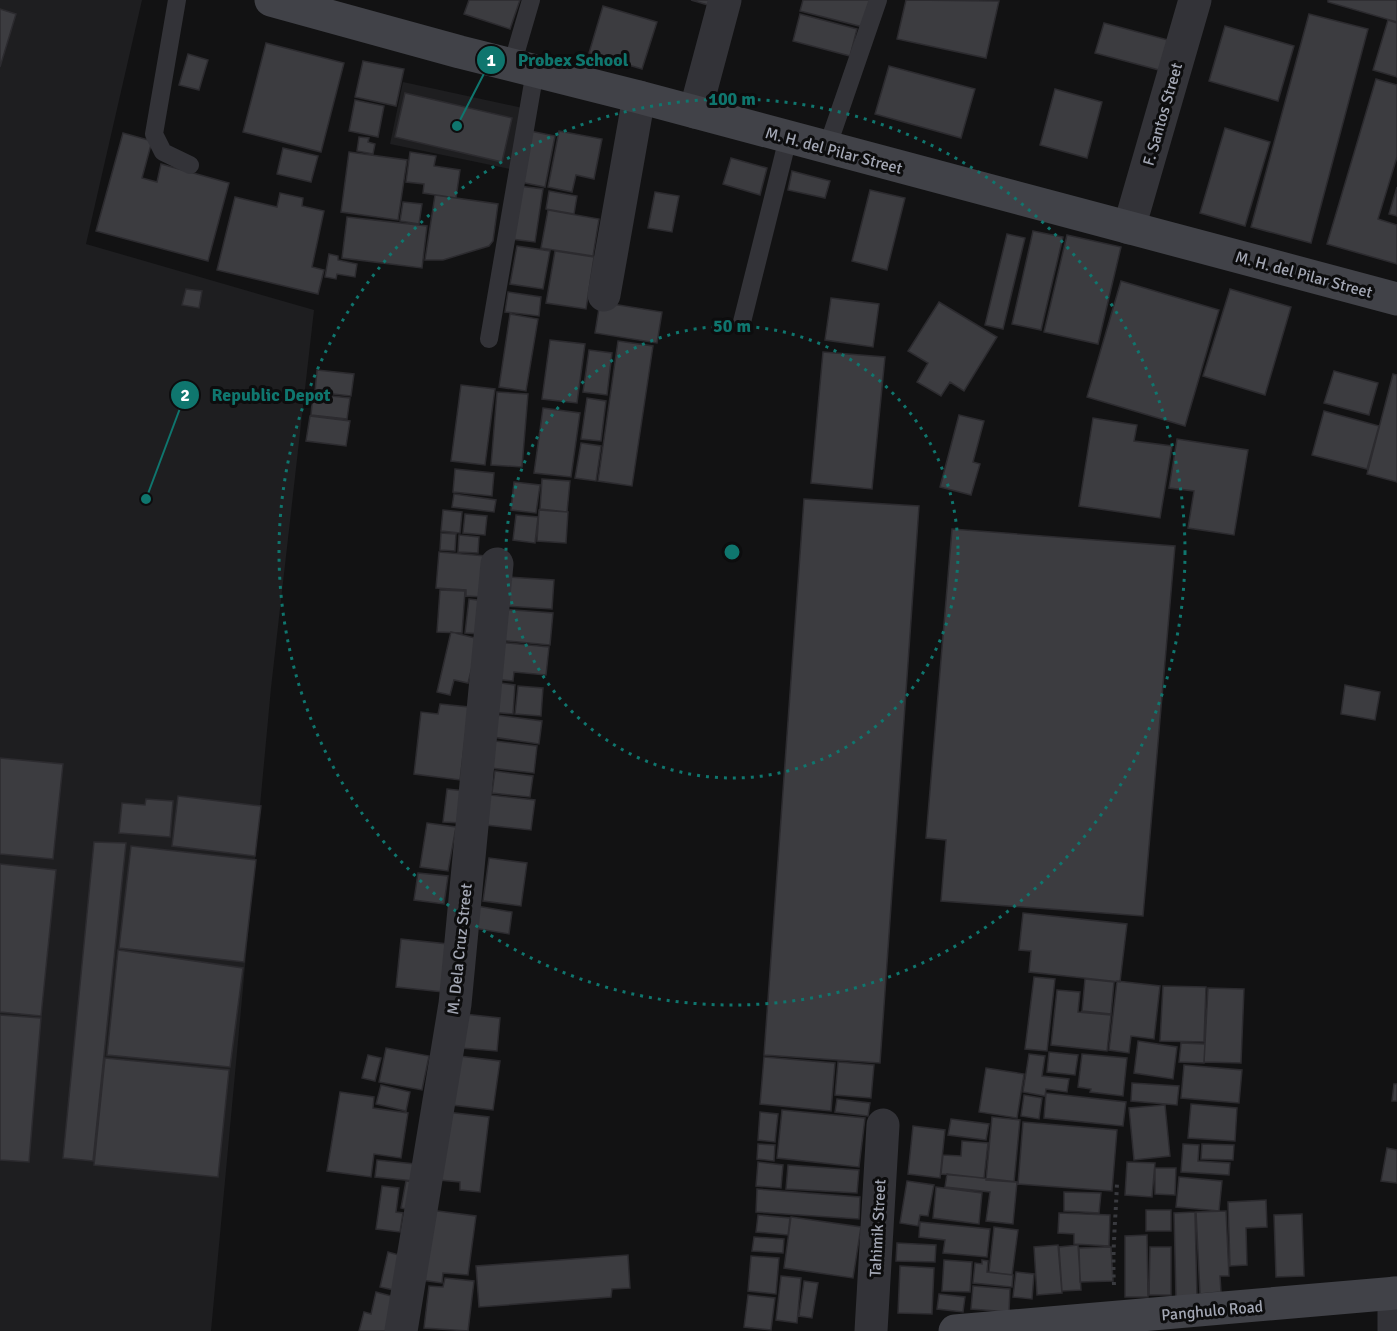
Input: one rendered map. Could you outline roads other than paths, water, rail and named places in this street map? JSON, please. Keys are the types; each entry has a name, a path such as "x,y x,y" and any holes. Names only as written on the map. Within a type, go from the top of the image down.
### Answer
{"main road":[{"name":"M. H. del Pilar Street","path":"271,0 1397,299"},
{"name":"Panghulo Road","path":"954,1331 1396,1293"}],"street":[{"path":"695,112 725,0"},
{"name":"F. Santos Street","path":"1129,228 1195,0"},
{"path":"604,295 639,97"},
{"name":"M. Dela Cruz Street","path":"401,1331 455,1004 497,564"},
{"name":"Tahimik Street","path":"870,1331 883,1125"},
{"path":"1394,1331 1396,1293"}],"lane":[{"path":"177,0 154,134 163,152 190,165"},
{"path":"489,339 531,0"},
{"path":"827,148 878,0"},
{"path":"742,322 788,138"}],"place":[{"name":"Probex School","path":"457,126"},
{"name":"Republic Depot","path":"146,499"}]}
